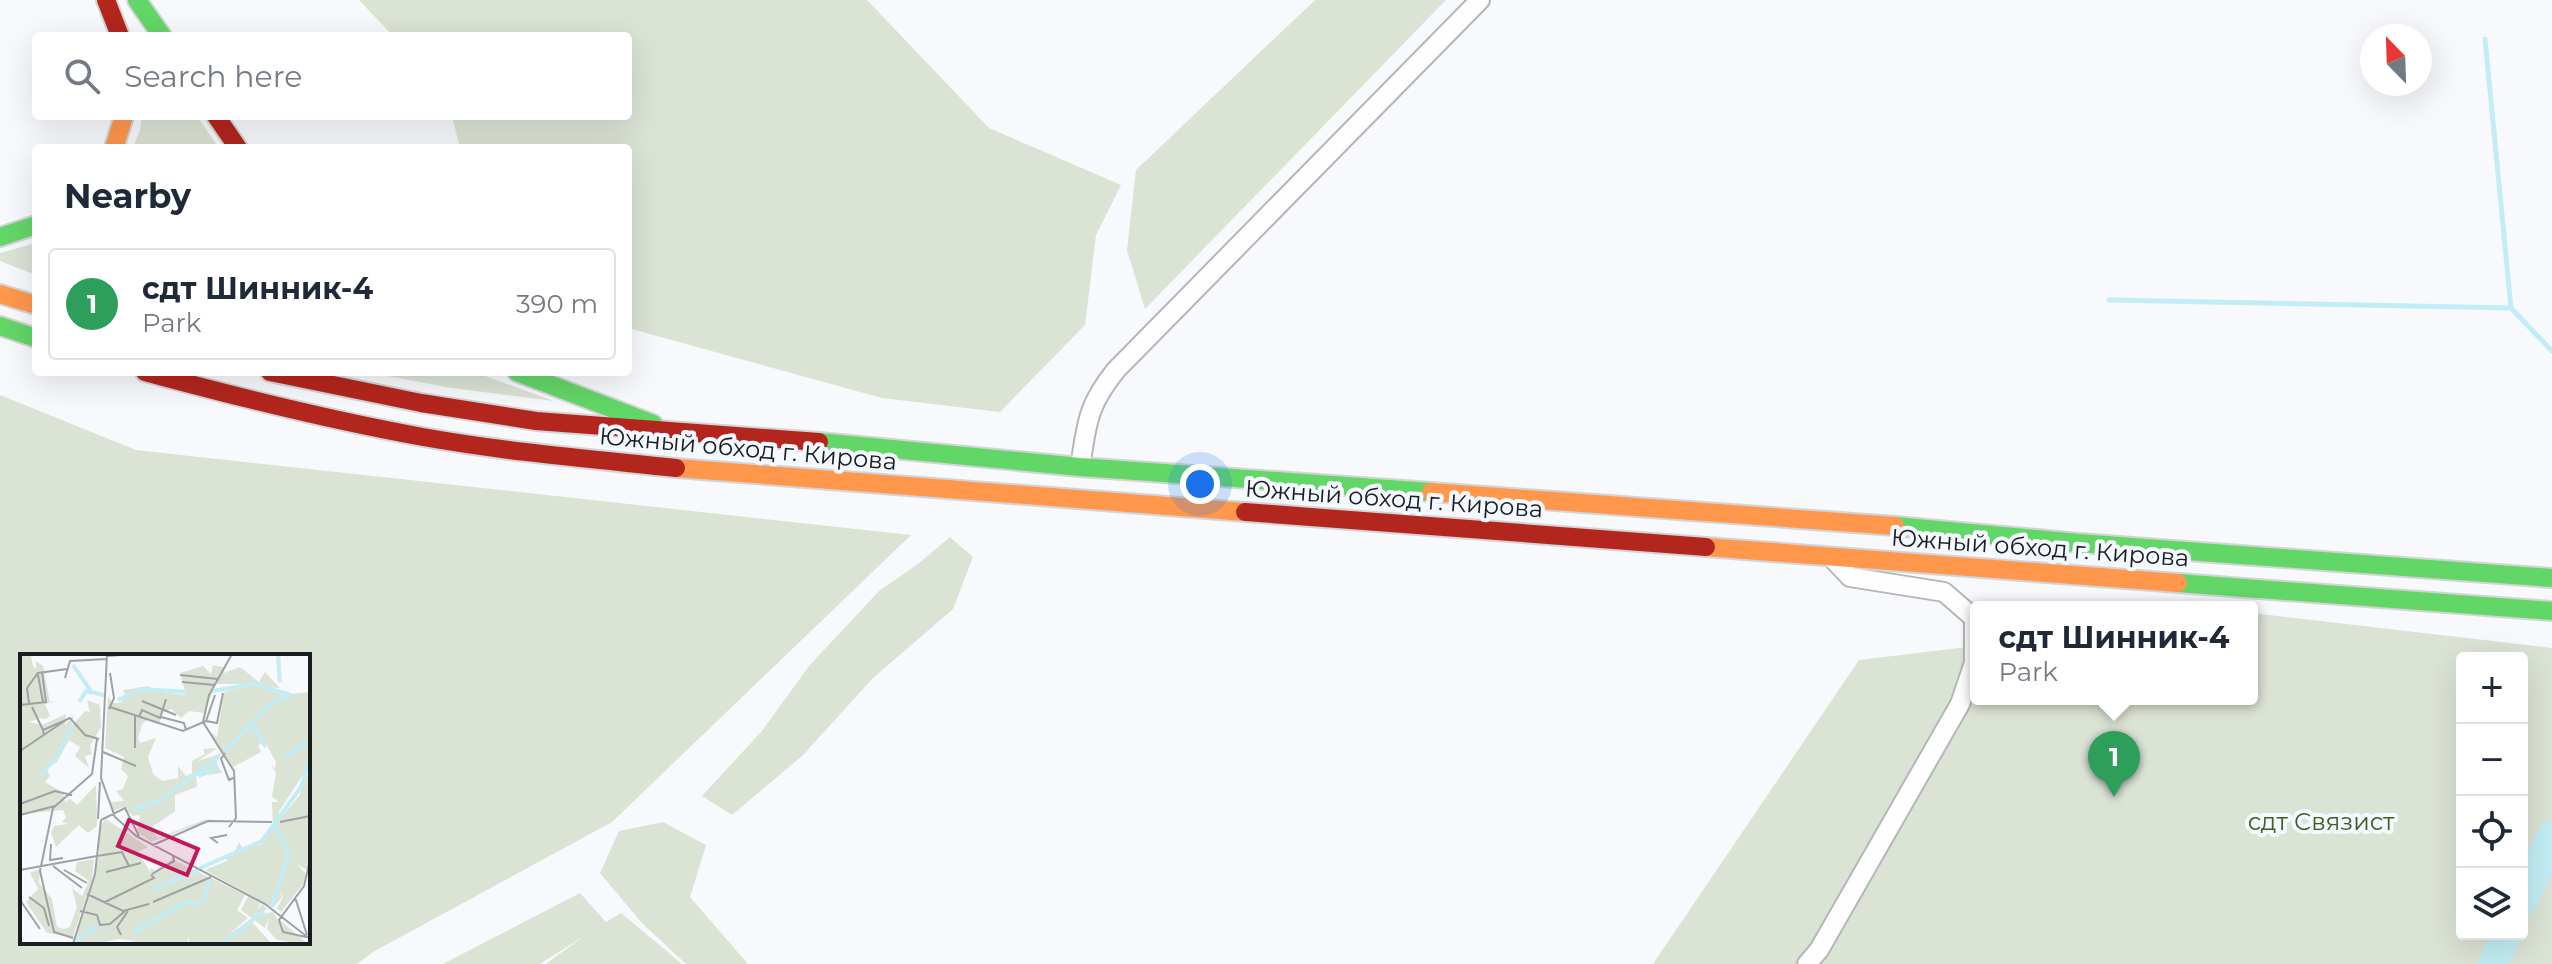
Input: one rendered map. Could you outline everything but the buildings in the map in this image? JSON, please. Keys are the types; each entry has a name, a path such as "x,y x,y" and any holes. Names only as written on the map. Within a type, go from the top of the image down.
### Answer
{"main road":[{"path":"106,0 118,32"},
{"path":"137,0 159,32"},
{"path":"115,144 123,120"},
{"path":"219,120 235,144"},
{"path":"0,237 32,226"},
{"path":"0,294 32,304"},
{"path":"0,326 32,337"},
{"name":"Южный обход г. Кирова","path":"159,376 239,398 424,437 539,454 685,469 2552,611"},
{"name":"Южный обход г. Кирова","path":"289,376 421,403 536,421 861,445 1080,467 1874,524 2079,543 2552,578"},
{"path":"527,376 673,432"}],"street":[{"path":"1080,467 1089,413 1099,391 1116,370 1480,0"},
{"path":"1831,557 1850,577 1944,592 1970,615"},
{"path":"1807,964 1819,950 1960,704 1970,675"}],"green space":[{"path":"359,0 867,0 989,128 1121,185 1096,235 1085,325 1000,412 882,398 632,329 632,144 459,144 453,120 632,120 632,32 389,32"},
{"path":"1315,0 1446,0 1145,309 1127,250 1136,170"},
{"path":"141,120 200,120 216,144 135,144"},
{"path":"32,244 32,273 0,261 0,253"},
{"path":"388,376 485,376 554,401"},
{"path":"0,395 136,450 911,535 612,822 373,952 357,964 0,964"},
{"path":"950,537 973,557 953,609 873,678 803,755 732,815 702,796 762,731 809,666 879,591"},
{"name":"сдт Связист","path":"2258,614 2552,648 2552,964 1653,964 1859,660 1970,647 1970,705 2258,705"},
{"path":"663,822 706,845 690,897 748,964 686,964 641,922 600,873 619,831"},
{"path":"580,893 606,922 621,913 682,964 546,964 584,936 540,964 443,964"}],"waterway":[{"path":"2485,39 2511,308"},
{"path":"2109,300 2511,308 2552,351"},
{"path":"2528,889 2552,836"},
{"path":"2493,964 2504,940"}],"traffic: fast":[{"path":"137,0 159,32"},
{"path":"0,237 32,226"},
{"path":"0,326 32,337"},
{"path":"527,376 653,424"},
{"path":"819,442 1080,467 1431,492"},
{"path":"1895,526 2079,543 2552,578"},
{"path":"2178,583 2552,611"}],"traffic: slow":[{"path":"115,144 123,120"},
{"path":"0,294 32,304"},
{"path":"676,468 1245,512"},
{"path":"1431,492 1895,526"},
{"path":"1706,547 2178,583"}],"traffic: jam":[{"path":"106,0 118,32"},
{"path":"219,120 235,144"},
{"path":"160,376 283,408 423,437 676,468"},
{"path":"289,376 421,403 536,421 819,442"},
{"path":"1245,512 1706,547"}],"place":[{"name":"сдт Шинник-4","path":"2114,797"}]}
